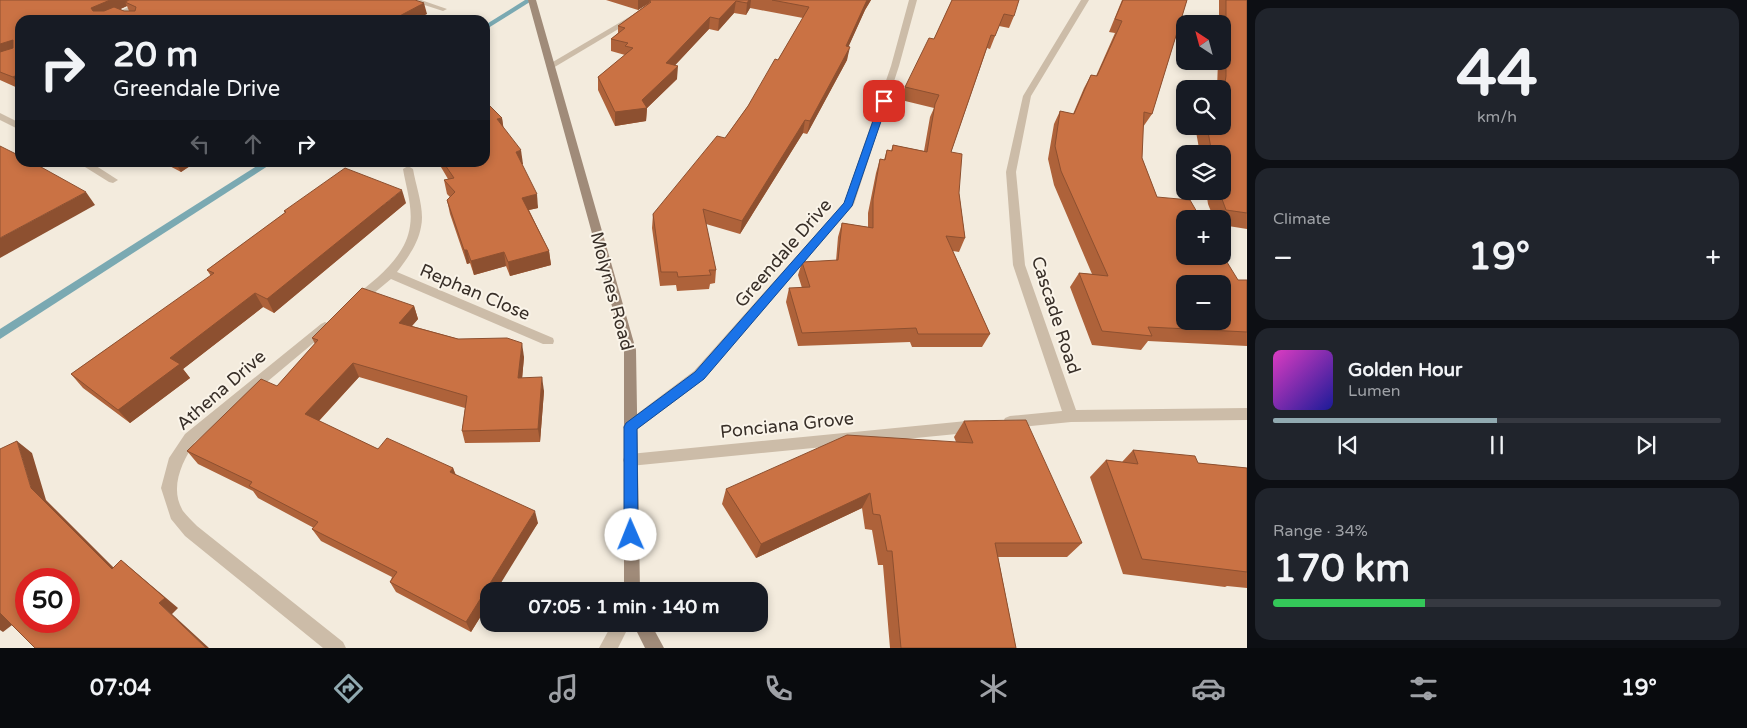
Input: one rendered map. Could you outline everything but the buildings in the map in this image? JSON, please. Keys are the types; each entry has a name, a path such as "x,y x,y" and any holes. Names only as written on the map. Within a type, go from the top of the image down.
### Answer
{"main road":[{"name":"Molynes Road","path":"532,0 630,350 632,582"},
{"path":"646,632 655,648"}],"street":[{"path":"114,15 151,0"},
{"path":"413,0 443,9"},
{"path":"550,66 663,0"},
{"name":"Greendale Drive","path":"630,427 699,376 849,204 895,66 913,0"},
{"name":"Cascade Road","path":"1070,416 1019,265 1011,172 1027,96 1085,0"},
{"path":"119,13 125,15"},
{"path":"0,116 15,124"},
{"path":"91,167 113,180"},
{"name":"Athena Drive","path":"337,648 190,531 176,514 168,488 174,463 190,438 390,274 406,252 416,227 415,208 408,169"},
{"name":"Rephan Close","path":"390,274 548,341"},
{"name":"Ponciana Grove","path":"630,460 1070,416 1247,414"},
{"path":"608,648 617,632"}],"waterway":[{"path":"490,25 530,0"},
{"path":"0,335 262,167"}],"route":[{"path":"631,535 630,427 699,376 849,204 884,101"}]}
